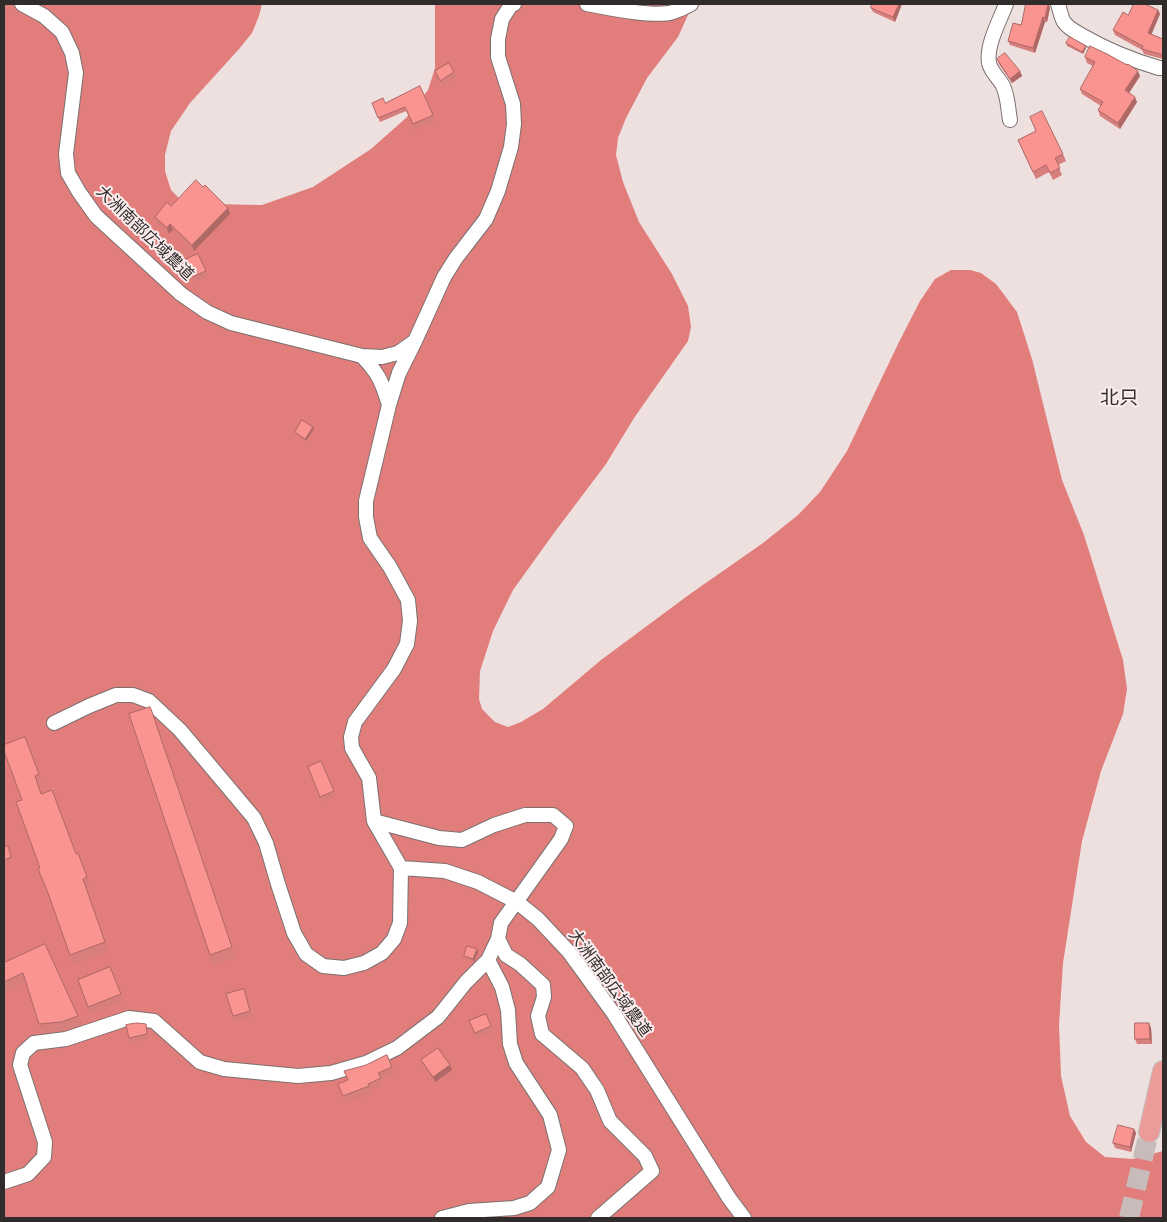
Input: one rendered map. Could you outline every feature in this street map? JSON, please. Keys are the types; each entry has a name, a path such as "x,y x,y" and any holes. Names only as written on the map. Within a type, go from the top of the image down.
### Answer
{"highway":[{"path":"1149,1132 1163,1071"}],"street":[{"name":"大洲南部広域農道","path":"22,4 44,16 62,32 72,53 76,73 66,154 68,174 96,216 181,294 207,312 231,323 362,356 382,357 398,353 415,341"},
{"path":"54,724 116,695 133,695 149,701 180,730 254,818 266,843 294,933 306,954 323,966 344,968 364,963 382,953 394,939 400,923 401,868 374,821 368,778 352,748 351,737 354,722 394,669 407,644 410,621 408,600 390,567 370,538 366,517 366,502 389,405 400,374 444,277 486,219 501,182 511,146 514,124 513,104 498,57 498,39 502,19 511,5 514,4"},
{"path":"587,4 654,14 672,12 691,4"},
{"path":"1006,4 990,45 989,61 992,71 1006,92 1010,120"},
{"path":"1058,4 1064,22 1072,30 1127,58 1163,68"},
{"path":"362,356 374,369 382,383 389,405"},
{"path":"4,1182 28,1174 44,1157 45,1142 20,1064 23,1053 34,1042 66,1039 129,1018 154,1021 200,1062 224,1069 298,1076 331,1074 366,1063 397,1048 438,1017 466,982 488,960 498,939 501,923 561,839 566,826 553,815 525,815 494,825 462,840 439,838 374,821"},
{"name":"大洲南部広域農道","path":"401,868 445,871 478,882 517,902 538,919 569,952 614,1014 729,1198 744,1218"},
{"path":"498,939 506,955 520,964 543,985 544,997 538,1016 542,1034 582,1068 596,1090 610,1122 645,1156 652,1171 598,1218"},
{"path":"442,1218 469,1211 514,1208 530,1203 548,1187 559,1150 550,1115 516,1063 510,1044 508,1010 502,987 488,960"}],"shaded area":[{"path":"4,4 262,4 252,33 190,103 171,131 165,155 165,171 171,190 181,200 208,204 262,205 313,187 371,149 406,118 428,90 435,68 435,4 693,4 678,37 647,78 626,118 618,138 616,155 623,182 639,222 672,274 688,306 691,327 688,341 634,418 606,464 513,590 493,631 480,671 479,699 482,709 495,722 508,727 543,709 601,660 763,543 798,515 820,492 847,451 899,342 920,301 935,279 951,270 970,270 981,273 996,284 1017,312 1032,359 1062,480 1084,535 1123,660 1127,689 1123,714 1101,771 1082,841 1063,963 1059,1025 1061,1076 1070,1116 1086,1142 1105,1157 1133,1159 1163,1151 1163,1218 4,1218"}],"building":[{"path":"872,4 899,4 893,17 871,8"},
{"path":"1026,4 1048,4 1045,18 1043,17 1033,48 1008,41 1013,23 1021,25"},
{"path":"1134,4 1145,4 1158,10 1148,33 1163,39 1163,55 1142,49 1143,46 1113,30 1123,12 1128,15"},
{"path":"1070,37 1086,46 1082,52 1066,43"},
{"path":"1090,46 1128,64 1138,71 1125,90 1135,97 1118,123 1098,110 1103,102 1080,89 1095,62 1085,57"},
{"path":"1005,53 1020,71 1010,79 997,59"},
{"path":"449,63 454,72 440,81 435,71"},
{"path":"420,86 433,115 413,124 405,107 378,118 372,103 383,98 385,103"},
{"path":"1042,111 1063,154 1055,158 1060,168 1050,173 1046,165 1033,172 1018,140 1036,131 1030,117"},
{"path":"196,180 203,187 205,185 228,208 192,245 170,224 167,228 155,217 167,202 171,206"},
{"path":"198,254 206,271 192,277 184,260"},
{"path":"302,420 313,427 305,439 295,432"},
{"path":"150,707 232,947 210,955 129,714"},
{"path":"25,737 39,774 35,776 41,794 52,790 76,854 78,853 87,877 83,879 105,942 70,955 38,869 40,868 16,802 22,800 4,751 4,745"},
{"path":"321,761 334,791 320,797 308,767"},
{"path":"8,846 11,857 4,860 4,847"},
{"path":"45,944 78,1016 61,1022 39,1024 23,973 4,982 4,963"},
{"path":"467,946 477,949 473,959 464,956"},
{"path":"110,967 121,994 88,1007 78,980"},
{"path":"244,989 250,1011 233,1016 226,994"},
{"path":"486,1014 491,1026 475,1033 469,1021"},
{"path":"1135,1023 1149,1023 1150,1039 1135,1039"},
{"path":"146,1024 147,1034 129,1038 126,1025"},
{"path":"438,1048 450,1065 433,1077 421,1060"},
{"path":"387,1055 392,1067 378,1073 381,1078 368,1084 369,1086 343,1096 338,1084 348,1080 344,1071 366,1065"},
{"path":"1118,1125 1134,1129 1130,1147 1113,1143"}],"tunnel":[{"path":"1129,1218 1149,1132"}],"district":[{"name":"北只","path":"1119,398"}]}
